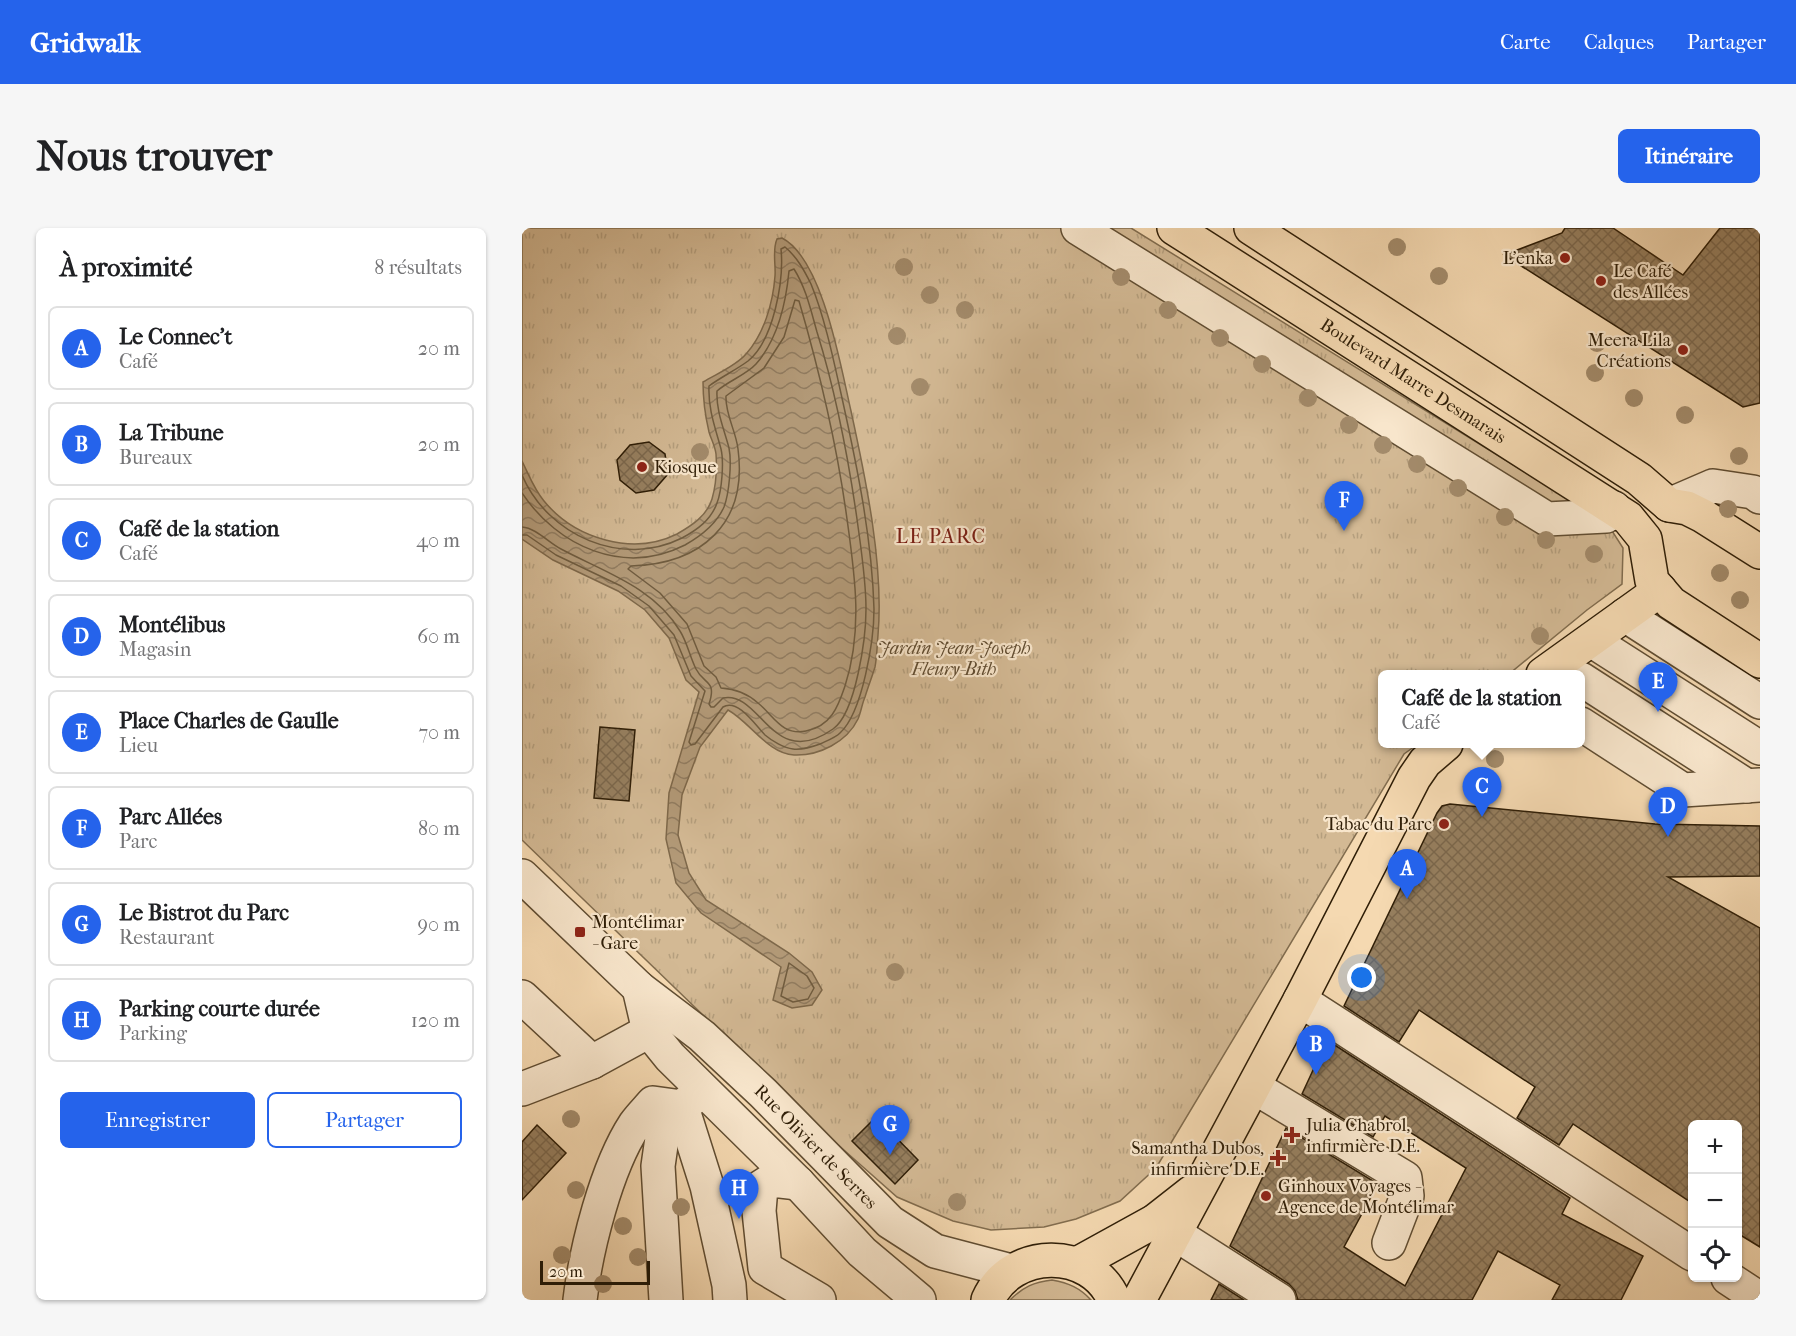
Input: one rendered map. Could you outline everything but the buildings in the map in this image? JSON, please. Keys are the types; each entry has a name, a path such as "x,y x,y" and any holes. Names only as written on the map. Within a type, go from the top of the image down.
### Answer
{"main road":[{"name":"Boulevard Marre Desmarais","path":"1174,228 1614,508 1628,518 1645,539"},
{"name":"Boulevard Marre Desmarais","path":"1251,228 1639,479 1669,505 1687,508 1703,516 1760,552"},
{"path":"1669,505 1645,539 1648,569 1652,581 1671,603 1760,661"},
{"path":"1566,670 1591,640 1660,590"},
{"path":"1139,1300 1165,1228 1202,1185 1414,778 1425,762 1441,748"},
{"path":"1077,1264 1165,1228"},
{"path":"988,1300 993,1288 1011,1271 1032,1262 1055,1259 1077,1264 1096,1275 1114,1300"}],"street":[{"path":"1078,228 1547,519 1606,516 1614,508"},
{"path":"1669,505 1713,486 1758,488"},
{"path":"1625,615 1760,702"},
{"path":"1591,640 1760,748"},
{"path":"1585,685 1753,785"},
{"path":"1585,727 1683,790 1753,785"},
{"name":"Rue Olivier de Serres","path":"522,876 639,988 702,1036 763,1093 890,1222 935,1251 1011,1271"},
{"name":"Rue Olivier de Serres","path":"639,988 649,1031 670,1056 693,1098 798,1183 862,1252 919,1300"},
{"path":"522,997 592,1062"},
{"path":"1300,1000 1688,1251"},
{"path":"522,1089 592,1062 649,1031"},
{"path":"1254,1087 1405,1178 1407,1196 1389,1243"},
{"path":"580,1300 583,1272 606,1186 635,1124 652,1103 763,1093"},
{"path":"693,1098 707,1186 729,1293 765,1268"},
{"path":"666,1300 658,1166 663,1131 693,1098"},
{"path":"765,1268 759,1211 761,1187 772,1180 798,1183"},
{"path":"1165,1228 1280,1300"},
{"path":"765,1268 819,1300"},
{"path":"1734,1282 1760,1299"}],"green space":[{"name":"Jardin Jean-Joseph Fleury-Bith","path":"522,228 1131,228 1607,523 1623,548 1622,584 1514,670 1378,670 1378,748 1412,748 1404,754 1156,1168 1120,1201 1076,1219 1044,1227 991,1230 953,1221 897,1197 828,1136 522,840"},
{"path":"1052,1280 1074,1287 1091,1300 1010,1300 1029,1286"}],"water":[{"path":"782,238 796,250 809,268 828,316 842,369 862,465 876,552 879,608 876,663 859,716 853,727 840,741 813,753 794,755 776,749 728,710 700,747 682,795 678,835 689,873 706,900 789,953 812,972 822,990 812,1005 792,1008 773,1000 781,967 701,913 676,883 666,839 669,793 699,692 686,680 669,638 645,610 618,591 553,560 522,539 522,461 537,492 557,514 588,534 606,540 642,543 660,540 682,531 706,511 712,499 716,465 715,451 705,413 703,382 742,358 763,328 772,297 776,243 777,239"}],"place":[{"name":"L'enka","path":"1565,258"},
{"name":"Le Café des Allées","path":"1601,281"},
{"name":"Meera Lila Créations","path":"1683,350"},
{"name":"Kiosque","path":"642,467"},
{"name":"Parc Allées","path":"1344,531"},
{"name":"Place Charles de Gaulle","path":"1658,712"},
{"name":"Café de la station","path":"1482,817"},
{"name":"Tabac du Parc","path":"1444,824"},
{"name":"Montélibus","path":"1668,837"},
{"name":"Le Connec't","path":"1407,899"},
{"name":"Montélimar - Gare","path":"580,932"},
{"name":"La Tribune","path":"1316,1075"},
{"name":"Julia Chabrol, infirmière D.E.","path":"1292,1135"},
{"name":"Le Bistrot du Parc","path":"890,1155"},
{"name":"Samantha Dubos, infirmière D.E.","path":"1278,1158"},
{"name":"Ginhoux Voyages - Agence de Montélimar","path":"1266,1196"},
{"name":"Parking courte durée","path":"739,1219"}],"district":[{"name":"LE PARC","path":"941,536"}]}
